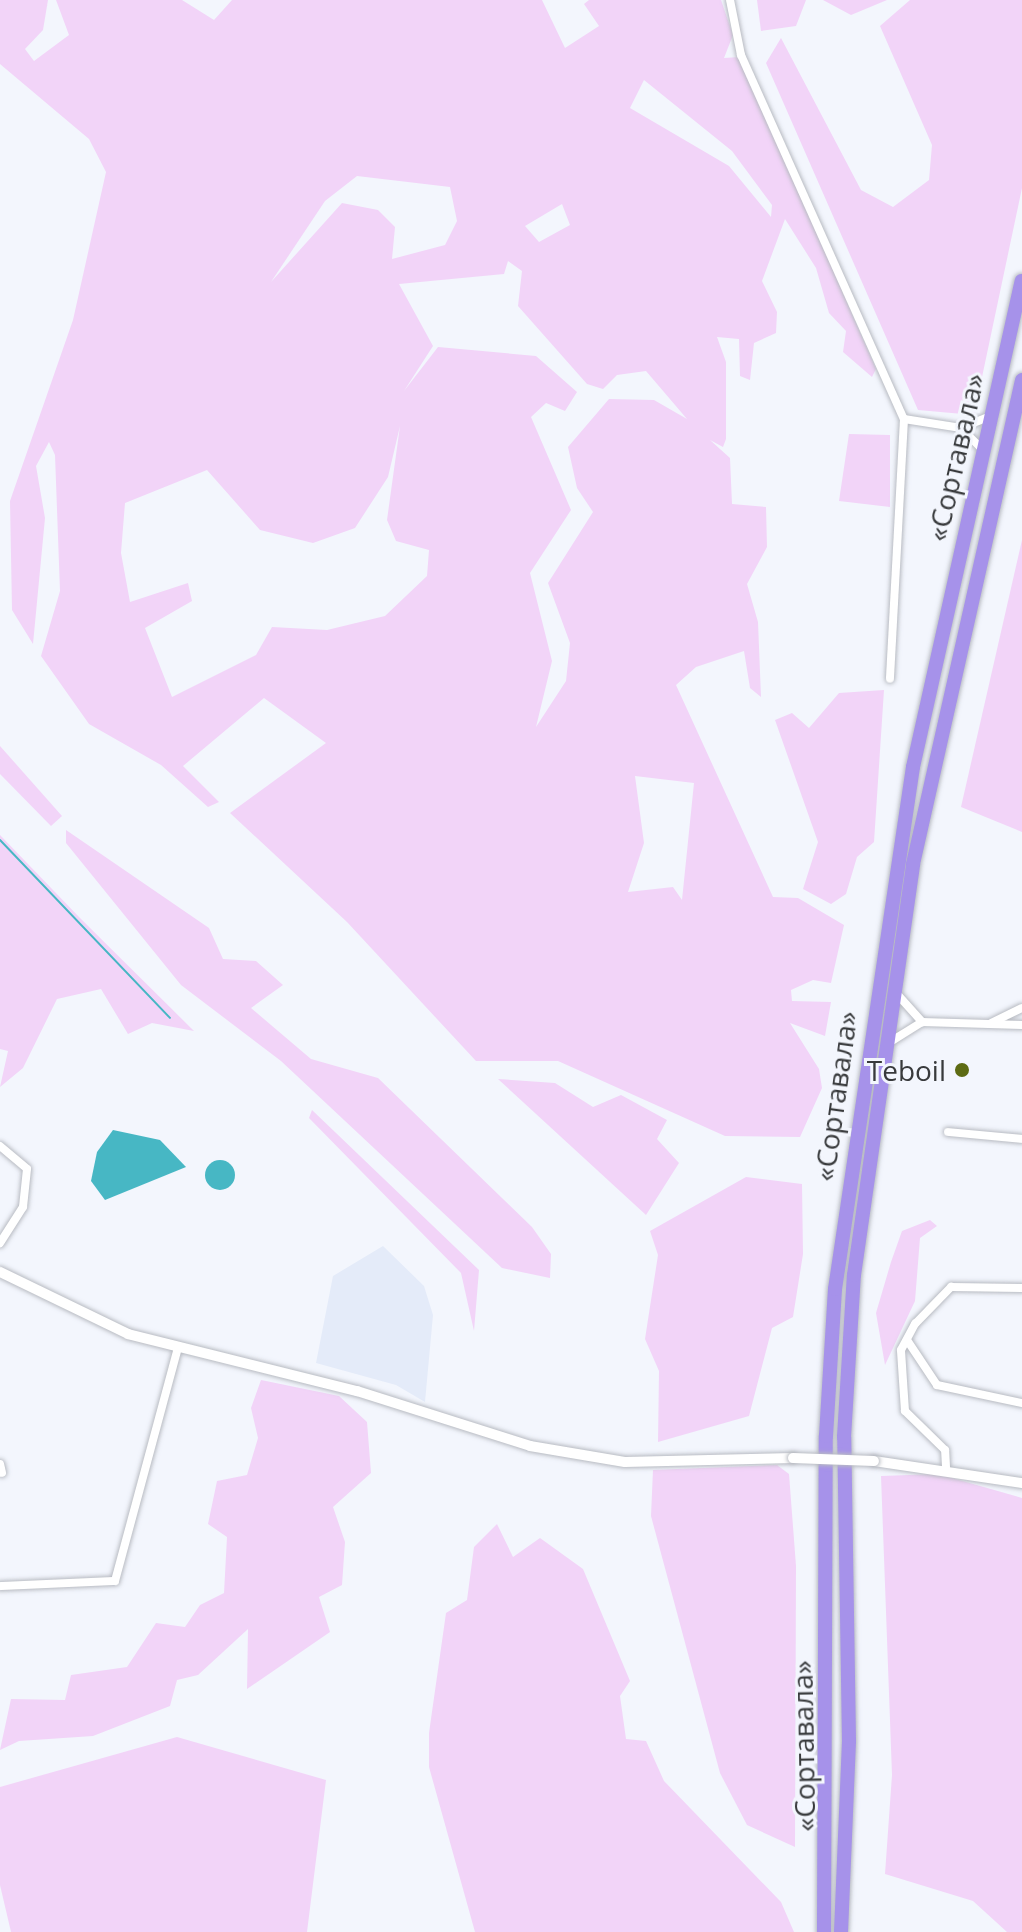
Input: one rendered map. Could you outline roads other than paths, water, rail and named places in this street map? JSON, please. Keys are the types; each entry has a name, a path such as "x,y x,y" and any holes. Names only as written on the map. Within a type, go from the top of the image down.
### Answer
{"highway":[{"name":"«Сортавала»","path":"824,1932 826,1436 835,1289 881,940 983,451 1022,281"},
{"name":"«Сортавала»","path":"841,1932 849,1741 844,1437 852,1293 897,965 957,648 1022,380"}],"street":[{"path":"730,0 741,55 904,419 890,679"},
{"path":"904,419 961,428 991,416"},
{"path":"961,428 983,451"},
{"path":"897,965 900,1001 922,1022"},
{"path":"989,1024 1022,1008"},
{"path":"882,1067 897,1032 922,1022 1022,1025"},
{"path":"948,1132 1022,1139"},
{"path":"0,1146 27,1169 23,1207 0,1243"},
{"path":"0,1272 115,1328 178,1348 578,1456 662,1462 793,1458 874,1461 946,1467 1022,1483"},
{"path":"946,1467 945,1450 905,1411 898,1385 907,1340 951,1287 1022,1288"},
{"path":"907,1340 937,1385 1022,1403"},
{"path":"0,1586 115,1581 178,1348"}],"water":[{"path":"113,1130 160,1140 186,1167 105,1200 91,1181 97,1152"},
{"path":"220,1160 231,1164 235,1175 231,1186 220,1190 209,1186 205,1175 209,1164"}],"waterway":[{"path":"0,840 170,1018"}],"place":[{"name":"Teboil","path":"962,1070"}]}
